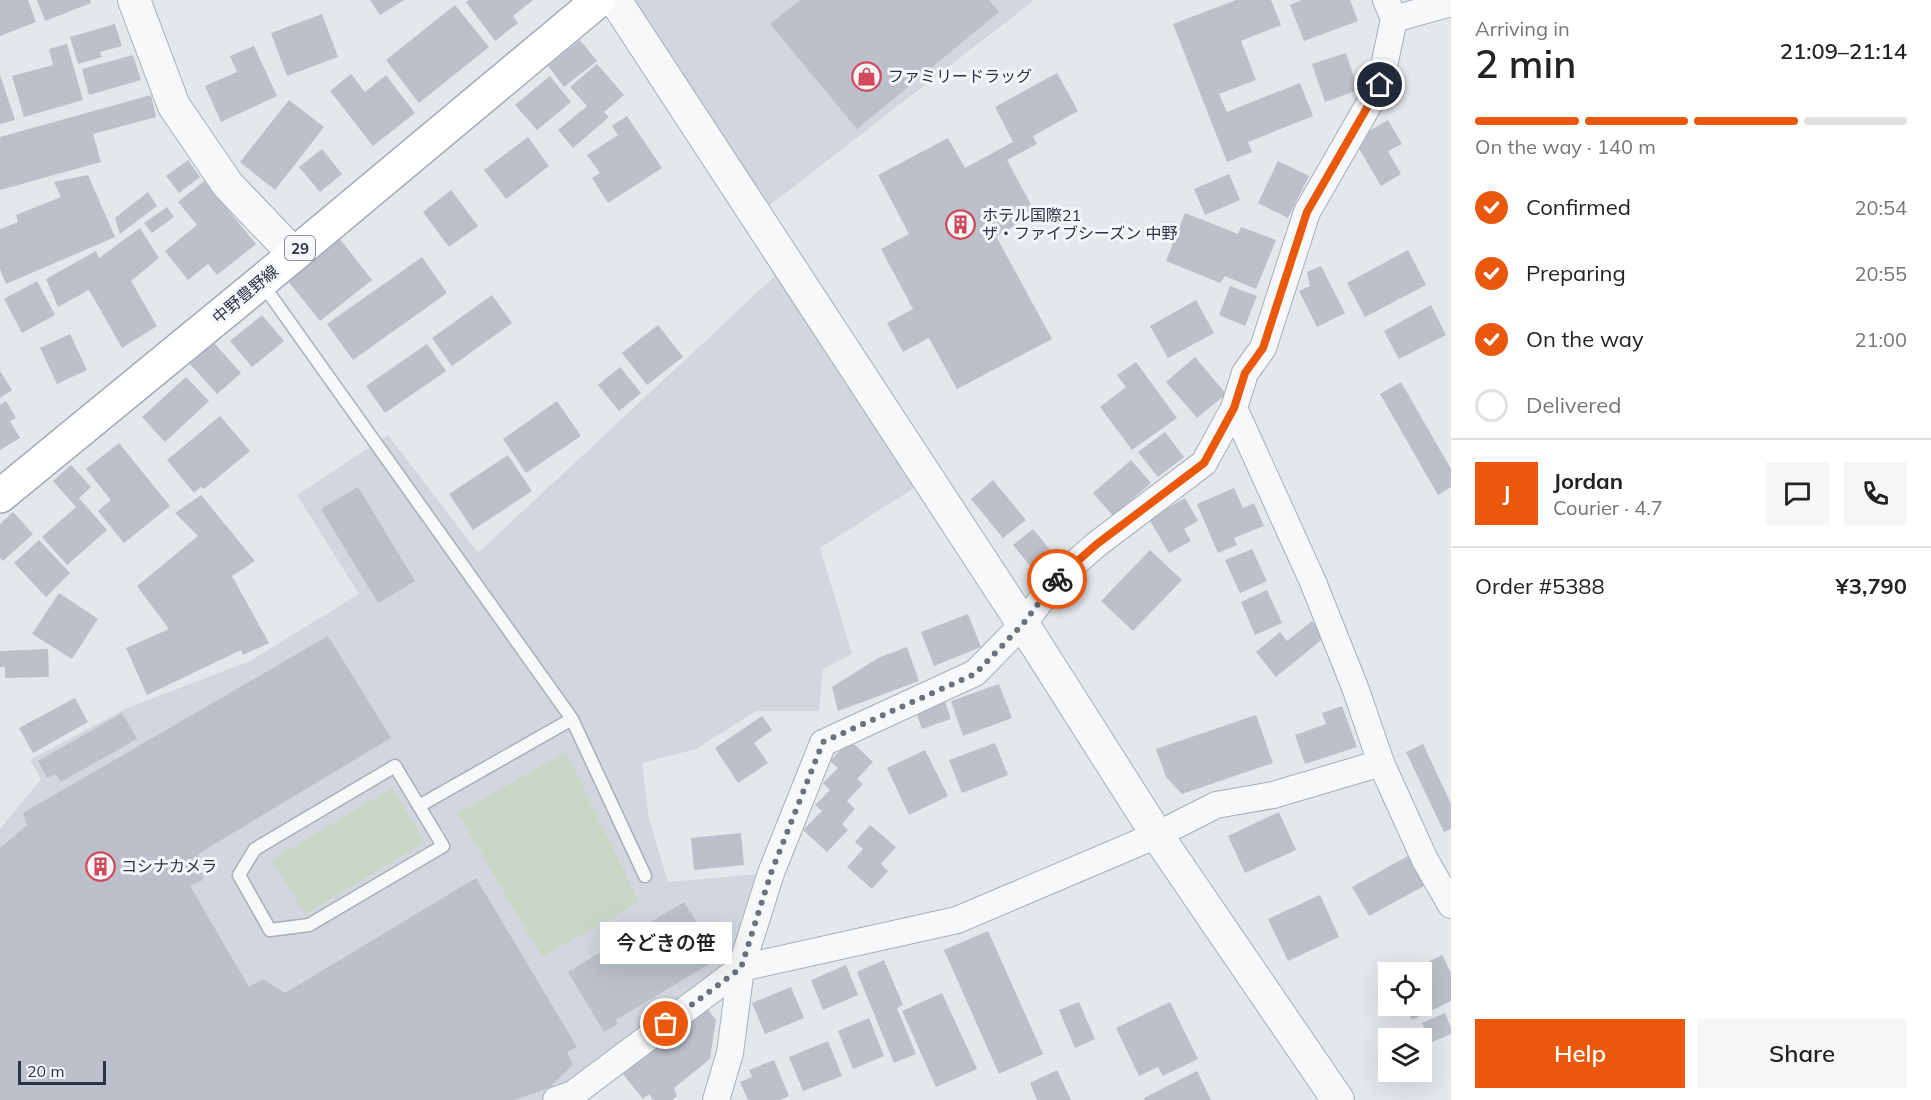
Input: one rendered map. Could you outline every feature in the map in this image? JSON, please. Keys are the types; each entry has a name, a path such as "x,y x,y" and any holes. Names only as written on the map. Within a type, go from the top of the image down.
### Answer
{"main road":[{"name":"中野豊野線","path":"0,496 599,0"}],"street":[{"path":"134,0 174,106 228,184 293,253"},
{"path":"615,0 1023,624 1157,835 1338,1100"},
{"path":"716,1100 730,1053 741,968 771,873 823,742 975,674 1023,624 1058,578 1097,544 1204,463 1234,408 1245,373 1263,348 1307,212 1380,85 1390,9 1451,3"},
{"path":"1234,408 1313,582 1356,690 1380,763 1425,860 1451,905"},
{"path":"556,1100 573,1094 741,968 957,920 1157,835 1216,805 1273,795 1380,763"}],"lane":[{"path":"261,282 572,719 645,876"},
{"path":"419,806 572,719"},
{"path":"395,766 419,806 443,846 309,925 270,930 239,875 255,849 395,766"}],"shaded area":[{"path":"615,0 1032,0 1033,1 756,216"},
{"path":"788,264 928,479 820,548 852,654 823,669 819,711 756,711 696,749 642,763 649,819 668,882 771,873 741,968 577,1100 0,1100 0,829 41,779 30,760 127,708 250,661 359,594 297,495 388,435 478,553"}],"green space":[{"path":"566,752 639,902 542,957 458,813"},
{"path":"392,788 425,842 305,914 272,860"}],"building":[{"path":"0,0 28,0 36,22 0,36"},
{"path":"37,0 90,0 91,3 45,21"},
{"path":"370,0 404,0 380,15"},
{"path":"469,0 533,0 513,16 518,23 495,41 466,2"},
{"name":"ファミリードラッグ","path":"800,0 989,0 999,12 857,129 770,24"},
{"path":"1236,0 1271,0 1281,25 1241,41 1256,80 1219,94 1227,112 1300,83 1313,116 1248,142 1252,152 1227,162 1173,24"},
{"path":"1302,0 1350,0 1358,21 1304,41 1290,5"},
{"path":"455,5 489,47 419,103 386,60"},
{"path":"322,14 338,57 287,76 271,33"},
{"path":"115,24 122,46 100,52 102,57 78,64 70,37"},
{"path":"580,40 597,61 564,87 548,66"},
{"path":"67,44 83,100 24,117 12,76 53,65 49,49"},
{"path":"254,46 277,96 221,122 205,86 237,72 230,56"},
{"path":"1346,53 1358,90 1325,102 1312,64"},
{"path":"133,55 141,80 89,95 82,69"},
{"path":"597,64 624,95 604,112 609,117 573,148 558,130 587,106 570,87"},
{"name":"ホテル国際21 ザ・ファイブシーズン 中野","path":"1057,73 1078,111 1033,136 1037,144 1007,160 1036,214 996,236 1052,339 957,389 929,338 903,352 887,323 913,309 881,249 909,234 878,175 948,138 965,168 1013,142 995,107"},
{"path":"351,74 365,92 386,75 415,113 373,146 330,91"},
{"path":"0,75 15,120 0,124"},
{"path":"550,76 571,102 537,130 515,105"},
{"path":"151,95 156,117 93,134 101,162 0,190 0,137"},
{"path":"289,100 324,127 275,190 240,162"},
{"path":"627,116 662,168 608,203 592,178 600,173 587,155 618,135 612,126"},
{"path":"1388,120 1402,144 1388,151 1401,174 1381,186 1354,140"},
{"path":"528,137 549,166 506,199 484,170"},
{"path":"322,149 342,174 320,192 299,167"},
{"path":"188,160 200,177 179,193 166,176"},
{"path":"1278,161 1309,176 1288,218 1258,203"},
{"path":"1229,174 1240,200 1205,215 1194,189"},
{"path":"88,175 115,237 6,284 0,269 0,229 18,222 16,215 61,197 54,182"},
{"path":"204,181 256,244 217,275 208,264 188,280 165,251 197,225 178,202"},
{"path":"451,190 478,226 449,247 423,212"},
{"path":"148,192 157,206 120,234 115,218"},
{"path":"167,207 174,217 152,233 144,223"},
{"path":"1185,213 1238,234 1241,227 1276,240 1256,289 1225,276 1220,283 1166,261"},
{"path":"140,228 159,258 131,281 157,326 122,348 89,290 58,307 46,279 96,251 99,258"},
{"path":"340,239 372,280 320,321 288,281"},
{"path":"1408,250 1426,285 1365,317 1347,283"},
{"path":"422,257 447,293 353,360 327,324"},
{"path":"1321,266 1345,313 1317,327 1299,291 1310,286 1307,272"},
{"path":"37,281 55,315 22,333 4,299"},
{"path":"1230,286 1257,296 1245,326 1219,315"},
{"path":"492,295 512,323 452,366 432,338"},
{"path":"1196,300 1214,333 1168,358 1150,326"},
{"path":"1431,305 1446,335 1399,359 1384,331"},
{"path":"262,315 284,341 252,367 230,341"},
{"path":"658,325 683,357 647,385 622,353"},
{"path":"70,334 87,370 57,384 40,348"},
{"path":"214,343 241,373 217,394 190,364"},
{"path":"427,344 446,371 385,413 366,386"},
{"path":"1195,357 1226,394 1197,418 1166,382"},
{"path":"1136,362 1177,418 1132,450 1100,407 1126,387 1117,375"},
{"path":"620,367 641,393 619,411 598,385"},
{"path":"0,371 12,390 0,398"},
{"path":"186,377 209,401 165,442 142,417"},
{"path":"1401,382 1451,469 1451,487 1438,495 1380,394"},
{"path":"6,401 16,418 10,421 20,438 0,450 0,405"},
{"path":"557,401 581,436 526,473 503,439"},
{"path":"220,416 250,451 204,489 201,487 194,493 167,460"},
{"path":"1165,432 1184,457 1158,477 1138,452"},
{"path":"119,443 170,506 124,543 98,511 111,500 86,469"},
{"path":"508,455 532,491 473,530 449,494"},
{"path":"1131,460 1151,483 1113,516 1093,493"},
{"path":"71,465 91,487 79,498 107,530 67,565 42,537 76,507 53,481"},
{"path":"993,480 1026,520 1003,538 971,499"},
{"path":"358,487 415,581 378,603 321,509"},
{"path":"1234,488 1243,508 1254,503 1264,526 1234,538 1237,545 1218,553 1197,504"},
{"path":"201,495 255,561 232,576 269,643 243,655 241,650 147,695 126,648 169,629 137,586 198,536 175,513"},
{"path":"1185,498 1198,521 1184,529 1191,541 1169,553 1149,519"},
{"path":"13,512 33,534 3,561 0,558 0,524"},
{"path":"1033,529 1052,552 1032,568 1013,545"},
{"path":"39,540 70,573 46,597 14,563"},
{"path":"1252,549 1267,581 1240,593 1225,560"},
{"path":"1150,550 1182,580 1133,631 1101,601"},
{"path":"1267,590 1282,623 1255,635 1241,602"},
{"path":"59,593 98,619 72,659 32,634"},
{"path":"968,614 981,647 934,666 921,632"},
{"path":"1312,621 1325,637 1276,677 1256,652 1280,632 1287,641"},
{"name":"コシナカメラ","path":"328,636 391,738 198,854 203,880 190,886 249,987 263,979 285,993 476,878 577,1047 567,1052 573,1065 549,1088 514,1100 0,1100 0,848 27,825 23,813"},
{"path":"907,647 919,681 838,711 832,687 878,658"},
{"path":"48,649 49,677 5,678 5,667 0,667 0,651"},
{"path":"999,684 1012,718 963,736 951,701"},
{"path":"75,698 88,722 33,753 19,728"},
{"path":"944,699 951,719 922,729 915,710"},
{"path":"1342,706 1357,747 1305,764 1295,735 1326,724 1322,713"},
{"path":"122,713 137,739 61,782 56,774 47,778 38,761"},
{"path":"1256,715 1273,763 1182,794 1166,777 1156,749"},
{"path":"762,716 772,730 754,743 768,763 738,783 715,748"},
{"path":"850,740 873,762 857,779 863,784 847,801 855,809 842,824 848,830 827,852 803,830 822,811 815,805 830,790 823,783 838,768 830,761"},
{"path":"995,743 1008,775 962,793 949,760"},
{"path":"1423,744 1451,804 1451,829 1444,832 1406,752"},
{"path":"925,750 948,796 909,815 887,768"},
{"path":"1279,812 1296,850 1245,873 1228,836"},
{"path":"870,825 896,847 881,864 888,871 872,889 847,867 863,849 855,842"},
{"path":"741,833 744,865 694,870 691,838"},
{"path":"1408,856 1424,886 1369,916 1352,887"},
{"path":"1320,895 1339,937 1288,961 1268,919"},
{"path":"684,902 719,958 616,1020 618,1024 604,1032 568,972"},
{"path":"988,931 1043,1054 999,1074 944,950"},
{"path":"1442,955 1451,973 1451,1001 1432,1010 1432,962 1428,962"},
{"path":"884,960 903,1005 897,1008 916,1054 894,1063 857,972"},
{"path":"846,965 858,995 823,1010 811,980"},
{"path":"791,987 804,1018 765,1034 752,1003"},
{"path":"942,993 977,1069 936,1087 902,1011"},
{"path":"1079,1002 1095,1039 1075,1048 1059,1010"},
{"path":"1170,1002 1198,1059 1163,1076 1158,1067 1139,1076 1116,1028"},
{"path":"707,1008 716,1020 710,1059 674,1088 677,1096 672,1100 653,1100 649,1094 643,1099 623,1074"},
{"path":"1445,1013 1451,1034 1432,1042 1432,1028 1424,1028 1422,1023"},
{"path":"869,1018 884,1056 853,1069 838,1031"},
{"path":"828,1041 842,1076 803,1091 789,1057"},
{"path":"774,1060 789,1096 780,1100 748,1100 740,1082 752,1077 749,1070"},
{"path":"1057,1070 1071,1100 1037,1100 1030,1083"},
{"path":"1197,1071 1211,1100 1145,1100 1144,1098"}],"way so far":[{"path":"666,1024 741,968 771,873 823,742 975,674 1023,624 1057,579"}],"place":[{"name":"ファミリードラッグ","path":"867,76"},
{"name":"ホテル国際21 ザ・ファイブシーズン 中野","path":"961,224"},
{"name":"コシナカメラ","path":"100,866"},
{"name":"今どきの笹","path":"666,1024"}],"route":[{"path":"1057,579 1097,544 1204,463 1234,408 1245,373 1263,348 1307,212 1380,85"}]}
